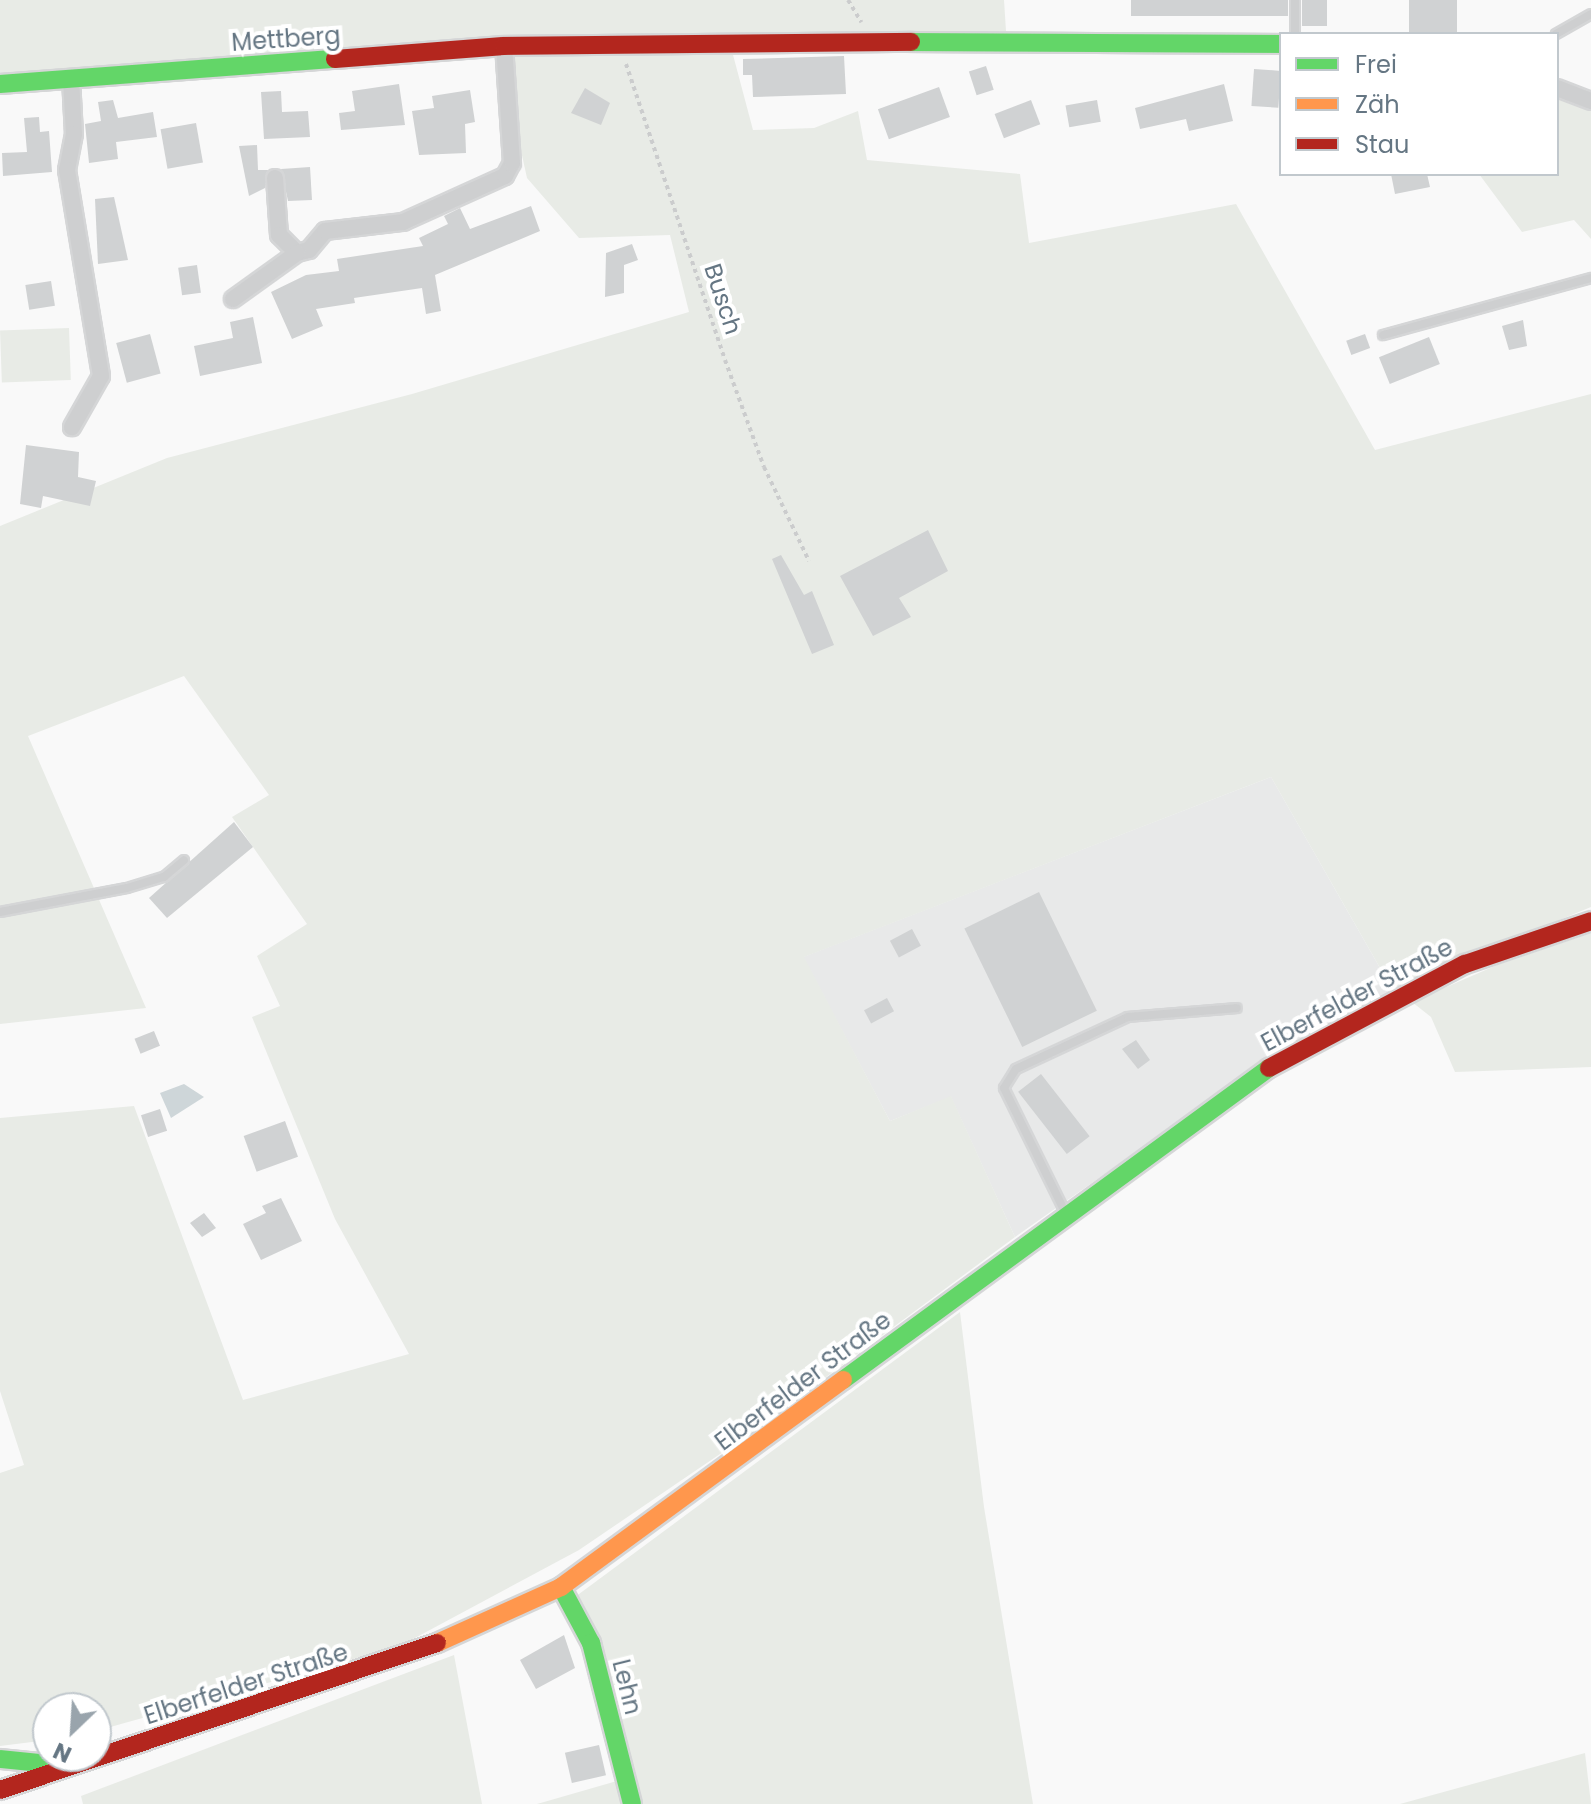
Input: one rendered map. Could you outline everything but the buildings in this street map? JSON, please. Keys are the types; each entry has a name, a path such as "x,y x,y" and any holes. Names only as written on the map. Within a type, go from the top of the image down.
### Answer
{"main road":[{"name":"Mettberg","path":"0,84 504,46 619,42 1279,44"},
{"name":"Elberfelder Straße","path":"112,1752 426,1648 561,1587 1066,1213 1278,1061 1465,964 1591,921"},
{"name":"Lehn","path":"561,1587 591,1643 632,1804"},
{"path":"0,1759 32,1762"},
{"name":"Elberfelder Straße","path":"0,1790 52,1772"}],"street":[{"path":"233,299 297,253 309,250 325,231 403,222 505,176 512,163 504,46"},
{"path":"71,79 74,134 67,170 101,376 72,427"},
{"path":"1559,89 1591,101"},
{"path":"275,178 279,235 297,253"}],"lane":[{"path":"1295,0 1295,32"},
{"path":"1559,32 1591,14"},
{"path":"1383,335 1591,278"},
{"path":"0,912 127,888 164,877 184,860"},
{"path":"1066,1213 1004,1088 1016,1069 1128,1017 1237,1008"}],"path":[{"name":"Busch","path":"619,42 764,467 809,561"}],"shaded area":[{"path":"0,0 1004,0 1006,31 807,32 0,75"},
{"path":"732,51 753,130 814,128 858,111 867,160 1020,174 1029,243 1236,204 1375,450 1591,394 1591,907 1392,989 1271,777 804,957 890,1121 951,1096 1015,1237 745,1437 579,1550 400,1646 112,1727 112,1692 32,1692 32,1742 0,1746 0,1473 24,1465 0,1391 0,1118 134,1106 243,1400 409,1354 335,1219 252,1017 280,1006 257,956 307,924 232,817 269,795 184,676 28,736 146,1008 0,1024 0,526 167,458 412,394 689,312 670,235 579,238 527,178 500,56"},
{"path":"1559,95 1591,106 1591,239 1574,220 1522,232 1480,176 1559,176"},
{"path":"69,328 71,380 2,382 0,330"},
{"path":"1271,777 1392,989 1277,1053 1015,1237 951,1097 890,1121 803,957"},
{"path":"1591,933 1591,1067 1455,1072 1431,1017 1412,1002 1497,965"},
{"path":"184,1084 204,1097 171,1118 160,1093"},
{"path":"960,1312 984,1507 1033,1804 638,1804 575,1597"},
{"path":"454,1655 482,1804 83,1804 81,1796"},
{"path":"1585,1753 1591,1804 1400,1804"},
{"path":"617,1781 623,1804 537,1804"}],"traffic: fast":[{"path":"911,42 1279,44"},
{"path":"0,84 335,59"},
{"path":"843,1380 1269,1068"},
{"path":"561,1587 591,1643 632,1804"},
{"path":"0,1759 32,1762"}],"traffic: slow":[{"path":"437,1643 561,1587 843,1380"}],"traffic: jam":[{"path":"335,59 504,46 911,42"},
{"path":"1269,1068 1465,964 1591,921"},
{"path":"0,1790 437,1643"}]}
